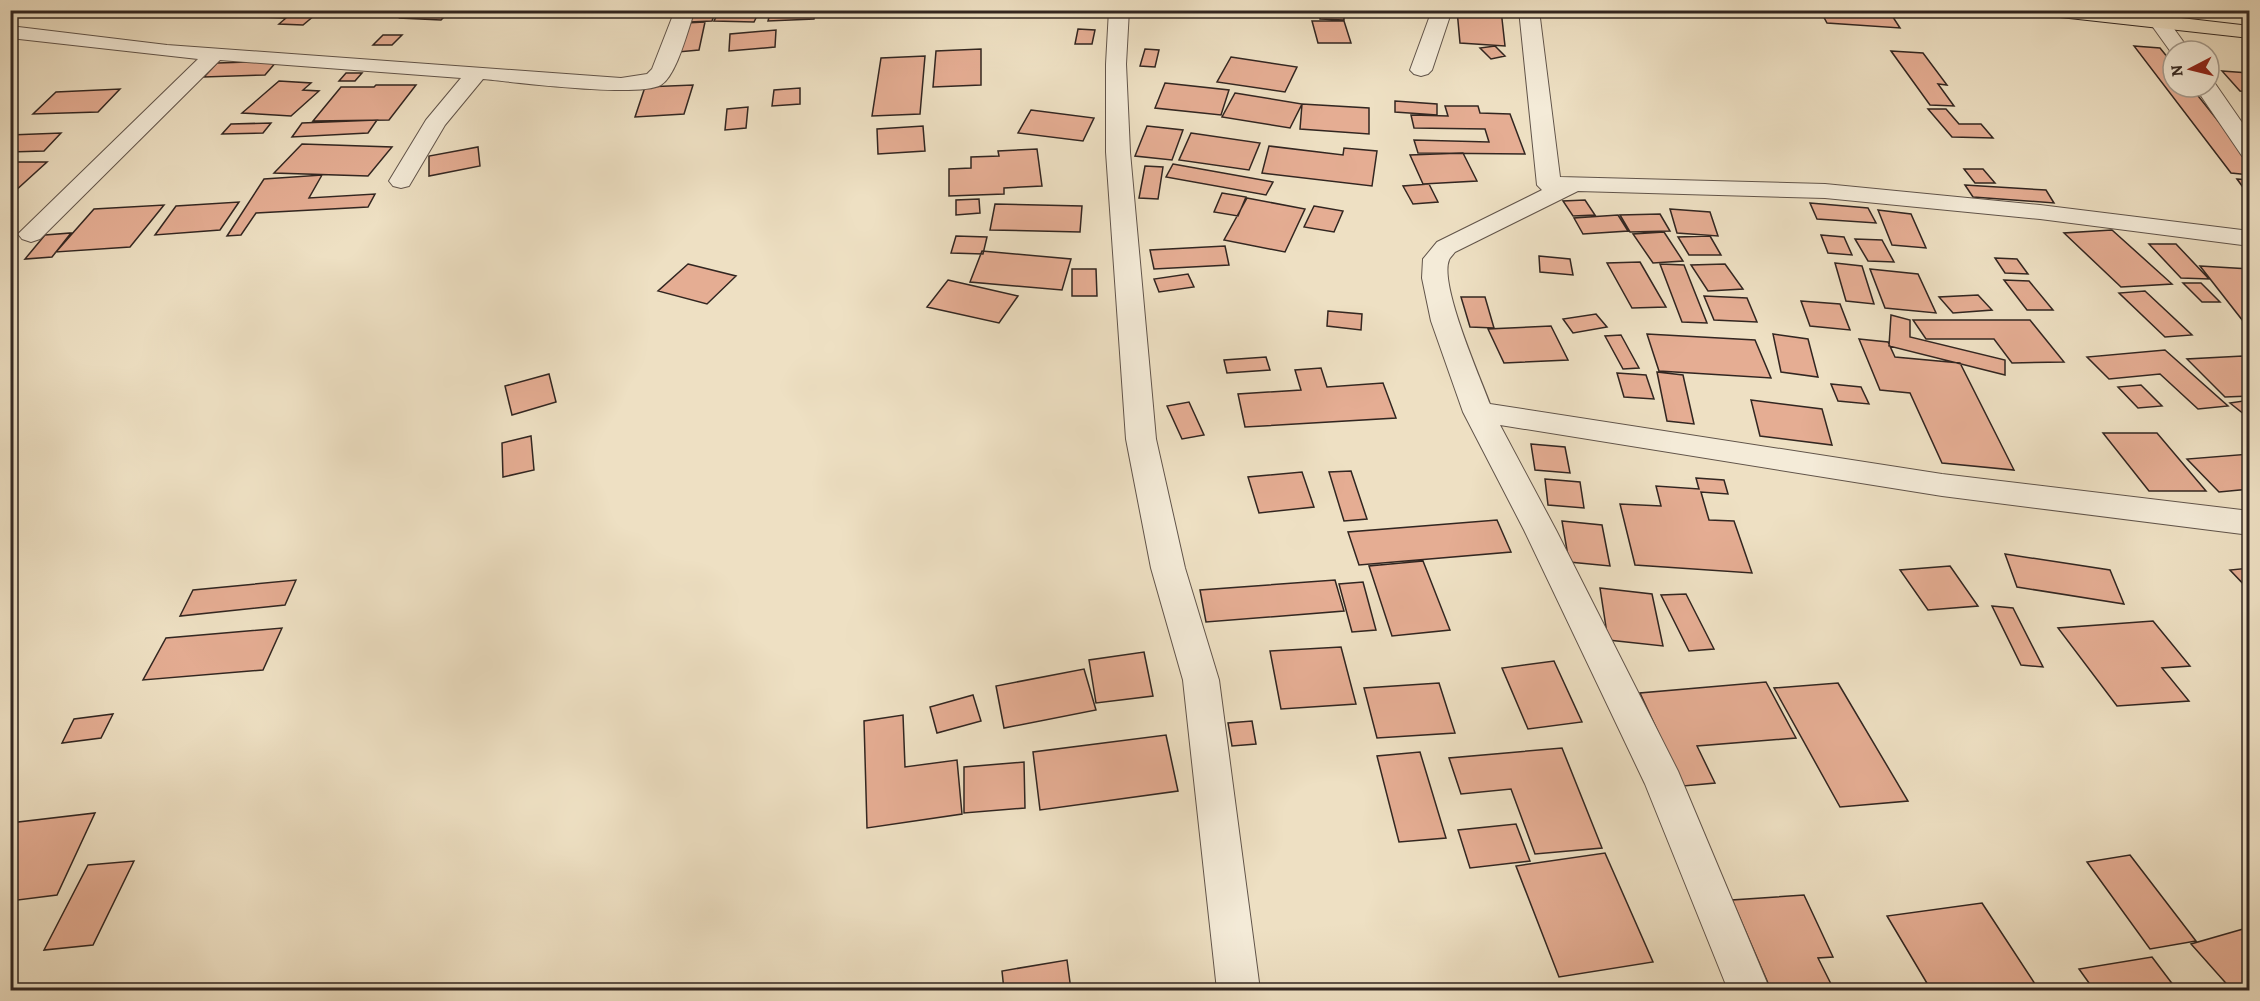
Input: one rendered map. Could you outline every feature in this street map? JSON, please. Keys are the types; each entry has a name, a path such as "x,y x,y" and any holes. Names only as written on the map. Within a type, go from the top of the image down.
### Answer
{"highway":[{"path":"2051,10 2250,32"},
{"path":"2187,10 2250,17"}],"street":[{"path":"10,32 167,51 621,84 653,80 662,70 685,10"},
{"path":"1119,10 1116,64 1118,152 1141,439 1168,568 1202,680 1239,990"},
{"path":"1421,70 1442,10"},
{"path":"1529,10 1549,186 1574,184 1825,191 2040,212 2250,239"},
{"path":"2160,23 2171,39"},
{"path":"32,234 215,54"},
{"path":"401,180 424,137 460,89 476,74"},
{"path":"2214,99 2250,150"},
{"path":"1574,184 1446,247 1436,259 1435,278 1445,321 1478,412 1540,530 1664,783 1749,990"},
{"path":"1478,412 1942,485 2250,523"}],"building":[{"path":"273,10 321,10 303,25 279,24 286,18 264,17"},
{"path":"368,10 397,10 395,14 365,14"},
{"path":"408,10 451,10 441,20 400,18"},
{"path":"460,10 478,10 473,16 455,15"},
{"path":"503,10 535,10 533,13 501,14"},
{"path":"543,10 565,10 562,16 540,17"},
{"path":"592,10 626,10 625,13 591,15"},
{"path":"693,10 716,10 712,21 689,22"},
{"path":"720,10 760,10 754,22 714,21"},
{"path":"771,10 815,10 814,19 768,21"},
{"path":"1320,10 1344,10 1344,20 1320,19"},
{"path":"1457,10 1501,10 1505,46 1460,43"},
{"path":"1820,10 1891,14 1900,28 1827,23"},
{"path":"1312,21 1344,21 1351,43 1318,43"},
{"path":"705,22 699,50 678,52 685,23"},
{"path":"1078,29 1095,30 1092,44 1075,44"},
{"path":"776,30 775,47 729,51 730,34"},
{"path":"383,35 402,35 392,45 373,45"},
{"path":"1495,46 1505,56 1491,59 1480,48"},
{"path":"2134,46 2161,49 2161,81"},
{"path":"981,49 981,85 933,87 936,51"},
{"path":"1145,49 1159,50 1155,67 1140,66"},
{"path":"1891,51 1923,53 1947,85 1938,84 1954,106 1930,105"},
{"path":"925,56 920,114 872,116 881,58"},
{"path":"1231,57 1297,67 1285,92 1217,82"},
{"path":"277,61 265,75 204,77 217,63"},
{"path":"2222,71 2249,73 2250,92 2240,91"},
{"path":"346,73 362,73 355,81 339,81"},
{"path":"279,81 311,83 303,90 319,91 291,116 242,113"},
{"path":"1165,83 1229,90 1221,115 1155,108"},
{"path":"376,85 416,85 389,120 313,121 341,87 374,87"},
{"path":"693,85 684,114 635,117 645,87"},
{"path":"800,88 800,104 772,106 774,90"},
{"path":"120,89 98,112 33,114 56,92"},
{"path":"1235,93 1302,104 1290,128 1222,117"},
{"path":"2174,99 2201,99 2250,161 2250,175 2231,173"},
{"path":"1395,101 1437,104 1437,115 1395,112"},
{"path":"1302,104 1369,108 1369,134 1300,129"},
{"path":"1445,106 1478,106 1480,113 1510,114 1525,154 1418,153 1414,140 1489,142 1485,129 1414,128 1411,115 1448,116"},
{"path":"748,107 746,128 725,130 727,109"},
{"path":"1928,109 1946,109 1959,124 1981,124 1993,138 1952,137"},
{"path":"1031,110 1094,118 1083,141 1018,133"},
{"path":"377,120 368,133 292,137 302,123"},
{"path":"271,123 263,133 222,134 231,124"},
{"path":"923,126 925,151 878,154 877,129"},
{"path":"1147,126 1183,130 1172,160 1135,156"},
{"path":"61,133 44,151 10,152 10,135"},
{"path":"1191,133 1260,143 1249,170 1179,160"},
{"path":"302,144 392,147 368,176 274,173"},
{"path":"1269,146 1343,155 1344,148 1377,151 1372,186 1262,173"},
{"path":"478,147 480,166 429,176 429,156"},
{"path":"1037,149 1042,186 1004,188 1004,194 949,196 949,169 971,168 971,157 999,156 998,151"},
{"path":"1463,153 1477,181 1423,184 1410,155"},
{"path":"10,162 47,162 14,192 10,192"},
{"path":"1173,164 1273,182 1266,195 1166,177"},
{"path":"1145,166 1163,167 1158,199 1139,198"},
{"path":"1964,169 1983,169 1995,183 1975,183"},
{"path":"322,175 309,198 375,194 368,207 256,213 241,235 227,236 264,179"},
{"path":"2237,179 2250,180 2250,191 2245,190"},
{"path":"1429,184 1438,202 1413,204 1403,186"},
{"path":"1965,185 2046,190 2054,203 1973,197"},
{"path":"1222,193 1246,197 1238,216 1214,212"},
{"path":"1247,198 1305,209 1285,252 1224,240"},
{"path":"979,199 980,213 956,215 956,200"},
{"path":"1585,200 1595,215 1573,216 1563,201"},
{"path":"239,202 220,230 155,235 176,206"},
{"path":"1810,203 1868,208 1876,223 1817,219"},
{"path":"995,204 1082,206 1080,232 990,230"},
{"path":"164,205 130,247 56,252 94,209"},
{"path":"1314,206 1343,211 1334,232 1304,227"},
{"path":"1670,209 1710,212 1718,236 1677,233"},
{"path":"1878,210 1911,214 1926,248 1892,245"},
{"path":"1660,214 1670,231 1630,232 1620,215"},
{"path":"1618,215 1628,231 1583,234 1574,218"},
{"path":"2112,230 2172,284 2121,287 2064,233"},
{"path":"1664,232 1683,261 1653,263 1633,234"},
{"path":"71,233 52,257 25,259 45,235"},
{"path":"1821,235 1844,237 1852,255 1828,253"},
{"path":"956,236 987,237 983,254 951,253"},
{"path":"1710,236 1721,255 1689,255 1678,237"},
{"path":"1855,239 1882,240 1894,262 1868,261"},
{"path":"2149,244 2176,244 2209,279 2181,278"},
{"path":"1225,246 1229,265 1154,269 1150,250"},
{"path":"982,251 1071,259 1062,290 970,282"},
{"path":"1539,256 1570,259 1573,275 1540,272"},
{"path":"1995,258 2017,259 2028,274 2005,273"},
{"path":"1640,262 1666,307 1632,308 1607,263"},
{"path":"1835,263 1862,266 1874,304 1846,301"},
{"path":"688,264 736,276 707,304 658,291"},
{"path":"1660,264 1684,265 1707,323 1682,322"},
{"path":"1725,264 1743,289 1708,291 1691,265"},
{"path":"2200,266 2250,269 2250,330"},
{"path":"1072,269 1096,269 1097,296 1072,296"},
{"path":"1870,269 1918,274 1936,313 1885,308"},
{"path":"1188,274 1194,287 1159,292 1154,279"},
{"path":"948,280 1018,296 999,323 927,307"},
{"path":"2004,280 2029,281 2053,310 2027,310"},
{"path":"2183,283 2201,283 2220,302 2202,302"},
{"path":"2145,291 2192,335 2165,337 2119,293"},
{"path":"1978,295 1992,310 1953,313 1939,297"},
{"path":"1704,296 1747,298 1757,322 1714,320"},
{"path":"1461,297 1485,297 1494,328 1470,327"},
{"path":"1801,301 1840,304 1850,330 1810,326"},
{"path":"1328,311 1362,314 1361,330 1327,326"},
{"path":"1596,314 1607,327 1573,333 1563,319"},
{"path":"1891,315 1910,320 1910,337 2005,360 2005,375 1889,346"},
{"path":"1913,320 2030,320 2064,362 2012,363 1994,339 1926,339"},
{"path":"1551,326 1568,360 1504,363 1488,329"},
{"path":"1647,334 1755,340 1771,378 1659,371"},
{"path":"1773,334 1808,339 1818,377 1781,372"},
{"path":"1621,335 1639,368 1623,369 1605,336"},
{"path":"1859,339 1888,342 1895,357 1960,363 2014,470 1942,463 1910,393 1880,390"},
{"path":"2165,350 2228,406 2198,409 2160,374 2109,379 2087,357"},
{"path":"2243,356 2250,363 2250,396 2225,397 2187,359"},
{"path":"1266,357 1270,370 1227,373 1224,360"},
{"path":"1321,368 1327,387 1383,383 1396,418 1245,427 1238,394 1301,390 1295,370"},
{"path":"1657,372 1683,375 1694,424 1667,421"},
{"path":"1617,373 1646,375 1654,399 1624,397"},
{"path":"549,374 556,402 512,415 505,386"},
{"path":"1831,384 1861,387 1869,404 1838,401"},
{"path":"2141,385 2162,406 2138,408 2118,387"},
{"path":"1751,400 1822,409 1832,445 1760,436"},
{"path":"2250,400 2250,419 2230,403"},
{"path":"1189,402 1204,435 1182,439 1167,406"},
{"path":"2103,433 2157,433 2206,491 2149,491"},
{"path":"531,436 534,470 503,477 502,443"},
{"path":"1531,444 1565,447 1570,473 1535,470"},
{"path":"2250,454 2250,489 2219,492 2187,459"},
{"path":"1351,471 1367,519 1344,521 1329,472"},
{"path":"1302,472 1314,507 1259,513 1248,477"},
{"path":"1696,478 1724,480 1728,494 1701,492 1709,520 1734,521 1752,573 1635,565 1620,504 1661,506 1656,486 1699,489"},
{"path":"1545,479 1580,482 1584,508 1548,505"},
{"path":"1497,520 1511,552 1359,565 1348,532"},
{"path":"1562,521 1602,525 1610,566 1569,562"},
{"path":"2005,554 2110,570 2124,604 2017,587"},
{"path":"1423,561 1450,630 1392,636 1369,566"},
{"path":"1950,566 1978,606 1928,610 1900,570"},
{"path":"2250,568 2250,591 2230,570"},
{"path":"296,580 285,605 180,616 193,590"},
{"path":"1335,580 1344,611 1206,622 1200,590"},
{"path":"1363,582 1376,630 1352,632 1339,584"},
{"path":"1600,588 1652,594 1663,646 1608,640"},
{"path":"1686,594 1714,649 1689,651 1661,595"},
{"path":"1992,606 2013,608 2043,667 2021,665"},
{"path":"2153,621 2190,666 2162,668 2189,701 2117,706 2058,628"},
{"path":"282,628 263,670 143,680 166,638"},
{"path":"1341,647 1356,704 1281,709 1270,651"},
{"path":"1144,652 1153,696 1096,703 1089,660"},
{"path":"1554,661 1582,722 1528,729 1502,668"},
{"path":"1084,669 1096,710 1004,728 996,686"},
{"path":"1766,682 1796,738 1697,746 1715,783 1683,786 1640,693"},
{"path":"1439,683 1455,733 1377,738 1364,688"},
{"path":"1838,683 1908,801 1840,807 1774,688"},
{"path":"973,695 981,721 937,733 930,707"},
{"path":"113,714 101,738 62,743 74,719"},
{"path":"903,715 905,767 957,760 962,814 867,828 864,721"},
{"path":"1252,721 1256,744 1232,746 1228,723"},
{"path":"1166,735 1178,791 1040,810 1033,752"},
{"path":"1562,748 1602,848 1535,854 1511,789 1461,794 1449,758"},
{"path":"1420,752 1446,838 1399,842 1377,756"},
{"path":"1024,762 1025,808 964,813 964,767"},
{"path":"95,813 57,895 10,901 10,823"},
{"path":"1516,824 1530,861 1470,868 1458,830"},
{"path":"1605,853 1653,962 1559,977 1516,866"},
{"path":"2130,855 2196,941 2150,949 2087,862"},
{"path":"134,861 93,945 44,950 88,865"},
{"path":"1804,895 1833,957 1818,958 1834,990 1771,990 1732,900"},
{"path":"1982,903 2039,990 1931,990 1887,916"},
{"path":"2250,927 2250,990 2232,990 2191,944"},
{"path":"2152,957 2177,990 2094,990 2079,969"},
{"path":"1067,960 1071,990 1004,990 1002,971"}]}
